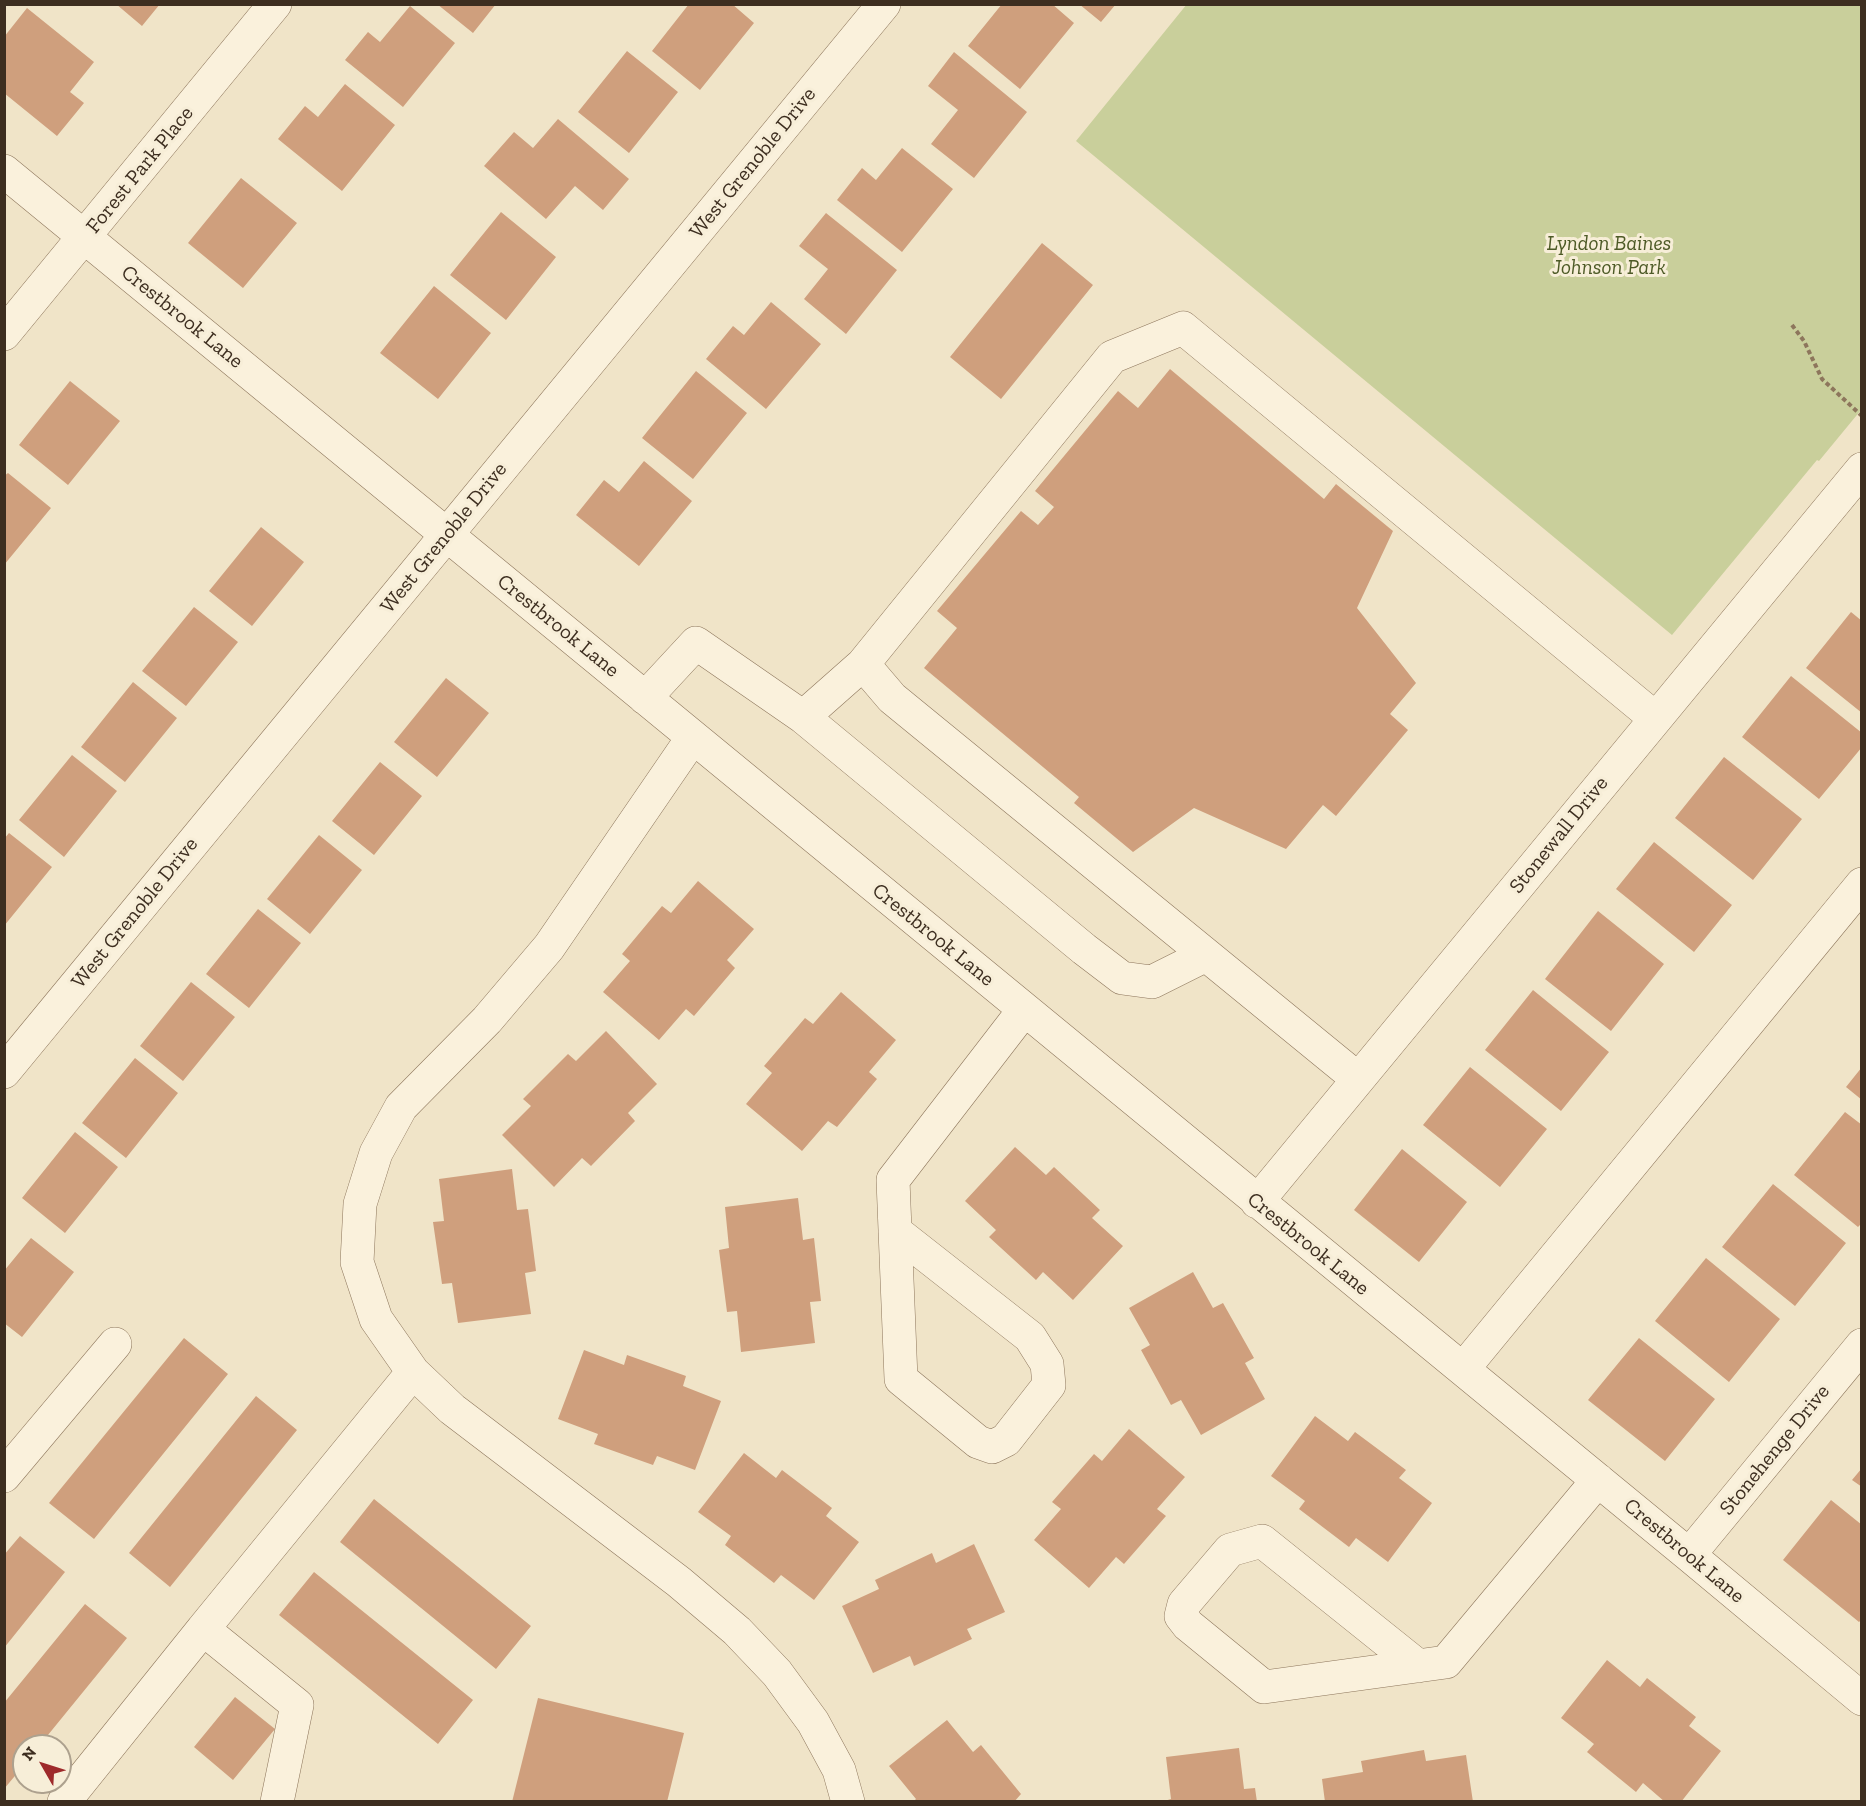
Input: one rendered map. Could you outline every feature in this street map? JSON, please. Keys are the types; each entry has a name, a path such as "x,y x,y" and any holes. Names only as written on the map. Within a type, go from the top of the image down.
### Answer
{"street":[{"name":"Forest Park Place","path":"4,334 275,4"},
{"name":"West Grenoble Drive","path":"4,1072 884,4"},
{"name":"Crestbrook Lane","path":"4,171 1862,1699"},
{"path":"802,717 863,664 1112,357 1184,328 1655,718"},
{"name":"Stonewall Drive","path":"1257,1202 1862,469"},
{"path":"645,698 696,643 802,717 1122,978 1152,982 1206,955"},
{"path":"863,664 892,698 1358,1079"},
{"path":"693,737 549,946 487,1020 400,1107 376,1153 360,1204 357,1262 376,1319 413,1372 452,1409 680,1582 737,1631 777,1673 813,1722 838,1770 848,1802"},
{"path":"1462,1369 1862,884"},
{"path":"895,1232 1030,1337 1047,1364 1049,1385 1006,1440 992,1447 978,1442 901,1379 892,1179 1024,1010"},
{"path":"4,1476 115,1344"},
{"name":"Stonehenge Drive","path":"1689,1555 1862,1345"},
{"path":"64,1802 413,1372"},
{"path":"1418,1666 1262,1541 1230,1550 1184,1605 1181,1616 1188,1625 1264,1687 1418,1666 1446,1662 1598,1480"},
{"path":"203,1629 297,1705 277,1802"}],"path":[{"path":"1792,325 1804,341 1822,379 1862,416"}],"green space":[{"name":"Lyndon Baines Johnson Park","path":"1187,4 1861,5 1861,410 1672,635 1076,141"}],"building":[{"path":"116,4 160,4 142,26"},
{"path":"437,4 496,4 473,33"},
{"path":"689,4 732,4 754,23 700,90 652,51"},
{"path":"1002,4 1052,4 1074,23 1020,89 968,46"},
{"path":"1079,4 1116,4 1101,22"},
{"path":"410,6 455,43 403,107 345,60 368,32 380,42"},
{"path":"27,8 94,62 70,92 84,103 57,136 4,93 4,37"},
{"path":"627,51 678,92 629,153 578,112"},
{"path":"954,52 1027,112 974,178 931,144 958,110 928,86"},
{"path":"345,84 395,125 342,191 278,139 305,106 318,117"},
{"path":"558,119 629,179 603,210 575,186 546,219 484,166 514,132 533,148"},
{"path":"902,148 953,189 902,252 837,200 862,168 876,180"},
{"path":"241,178 297,223 243,288 188,243"},
{"path":"501,212 556,257 506,320 450,275"},
{"path":"826,213 897,270 846,334 804,299 828,269 799,246"},
{"path":"1042,243 1093,285 1001,399 950,357"},
{"path":"434,286 491,333 438,399 380,353"},
{"path":"771,302 821,344 766,409 706,359 733,326 744,335"},
{"path":"1170,369 1324,499 1336,484 1393,531 1357,608 1416,683 1390,714 1408,730 1336,816 1323,805 1286,849 1194,808 1133,852 1074,803 1079,797 924,668 957,628 937,611 1021,511 1038,525 1054,507 1035,491 1118,391 1138,408"},
{"path":"696,371 747,413 693,479 642,438"},
{"path":"70,381 120,421 68,485 19,445"},
{"path":"644,461 692,501 639,566 576,515 604,480 619,492"},
{"path":"8,473 51,508 4,565 4,476"},
{"path":"261,527 304,562 252,626 209,591"},
{"path":"194,607 238,642 186,706 142,671"},
{"path":"1851,612 1862,621 1862,713 1806,668"},
{"path":"1791,676 1862,733 1862,747 1819,799 1742,737"},
{"path":"446,678 489,713 437,777 394,742"},
{"path":"133,682 177,718 125,782 81,747"},
{"path":"72,755 117,791 64,857 19,820"},
{"path":"1724,757 1802,819 1753,880 1675,818"},
{"path":"380,762 422,796 374,855 332,821"},
{"path":"9,833 52,867 4,926 4,839"},
{"path":"319,835 362,870 310,934 267,899"},
{"path":"1654,842 1732,905 1694,952 1616,889"},
{"path":"698,881 754,929 727,960 735,968 694,1016 686,1009 659,1040 603,992 630,961 622,954 662,906 671,913"},
{"path":"258,909 301,943 249,1008 206,974"},
{"path":"1598,911 1664,964 1611,1031 1545,979"},
{"path":"191,982 235,1017 183,1081 140,1046"},
{"path":"1533,990 1609,1052 1561,1111 1485,1050"},
{"path":"841,992 896,1040 869,1072 877,1079 837,1127 828,1121 802,1151 746,1104 772,1073 764,1066 805,1018 813,1024"},
{"path":"606,1031 657,1084 628,1113 635,1121 591,1166 582,1158 554,1187 502,1135 531,1106 523,1099 568,1054 576,1061"},
{"path":"135,1058 178,1093 126,1158 82,1123"},
{"path":"1470,1067 1547,1129 1500,1187 1423,1125"},
{"path":"1862,1067 1862,1100 1846,1087"},
{"path":"1845,1112 1862,1125 1862,1223 1858,1227 1794,1175"},
{"path":"75,1132 118,1167 65,1233 22,1198"},
{"path":"1015,1147 1046,1175 1054,1167 1100,1210 1092,1218 1123,1246 1073,1300 1043,1272 1036,1280 989,1237 996,1230 965,1201"},
{"path":"1402,1149 1467,1202 1419,1262 1354,1210"},
{"path":"512,1169 517,1210 528,1209 536,1271 525,1273 531,1314 458,1323 452,1283 442,1284 433,1222 444,1221 439,1179"},
{"path":"1773,1184 1846,1243 1795,1306 1722,1247"},
{"path":"798,1198 803,1240 814,1238 821,1301 810,1302 815,1343 741,1352 737,1311 727,1312 719,1250 729,1248 725,1207"},
{"path":"31,1238 74,1272 22,1337 4,1323 4,1271"},
{"path":"1706,1258 1780,1319 1729,1382 1655,1321"},
{"path":"1193,1272 1213,1308 1223,1303 1254,1358 1245,1363 1265,1399 1201,1435 1181,1400 1171,1405 1141,1350 1150,1345 1129,1308"},
{"path":"184,1338 228,1374 94,1539 49,1503"},
{"path":"1639,1338 1715,1399 1665,1461 1588,1400"},
{"path":"584,1350 624,1365 627,1355 686,1376 683,1386 721,1401 695,1470 657,1456 653,1465 594,1444 598,1434 558,1419"},
{"path":"256,1396 297,1430 170,1587 129,1553"},
{"path":"1315,1416 1348,1441 1355,1432 1406,1470 1399,1478 1432,1503 1388,1562 1356,1538 1349,1547 1299,1509 1305,1501 1271,1476"},
{"path":"1129,1429 1185,1477 1157,1509 1166,1516 1124,1564 1116,1557 1089,1588 1034,1540 1061,1509 1052,1502 1094,1454 1102,1461"},
{"path":"744,1453 776,1478 782,1470 832,1508 826,1516 859,1542 814,1600 781,1575 774,1583 725,1545 731,1536 698,1512"},
{"path":"1862,1468 1862,1487 1852,1480"},
{"path":"374,1499 531,1626 496,1669 340,1542"},
{"path":"1831,1500 1862,1525 1862,1619 1859,1622 1783,1560"},
{"path":"20,1536 65,1572 4,1648 4,1555"},
{"path":"974,1544 1005,1612 967,1629 972,1639 914,1666 910,1656 873,1673 842,1606 879,1589 875,1580 932,1553 936,1563"},
{"path":"314,1572 473,1700 438,1744 279,1615"},
{"path":"85,1604 127,1638 49,1734 12,1734 12,1779 4,1789 4,1703"},
{"path":"1607,1660 1640,1687 1647,1678 1696,1717 1689,1726 1721,1751 1681,1802 1665,1802 1643,1783 1636,1792 1587,1752 1594,1744 1561,1718"},
{"path":"235,1697 275,1729 233,1780 194,1747"},
{"path":"538,1698 684,1733 667,1802 512,1802"},
{"path":"947,1720 973,1752 981,1745 1021,1794 1014,1802 913,1802 916,1799 889,1766"},
{"path":"1239,1748 1244,1789 1255,1788 1257,1802 1161,1802 1171,1799 1166,1757"},
{"path":"1424,1750 1426,1761 1466,1755 1473,1802 1325,1802 1322,1779 1363,1772 1361,1761"}]}
